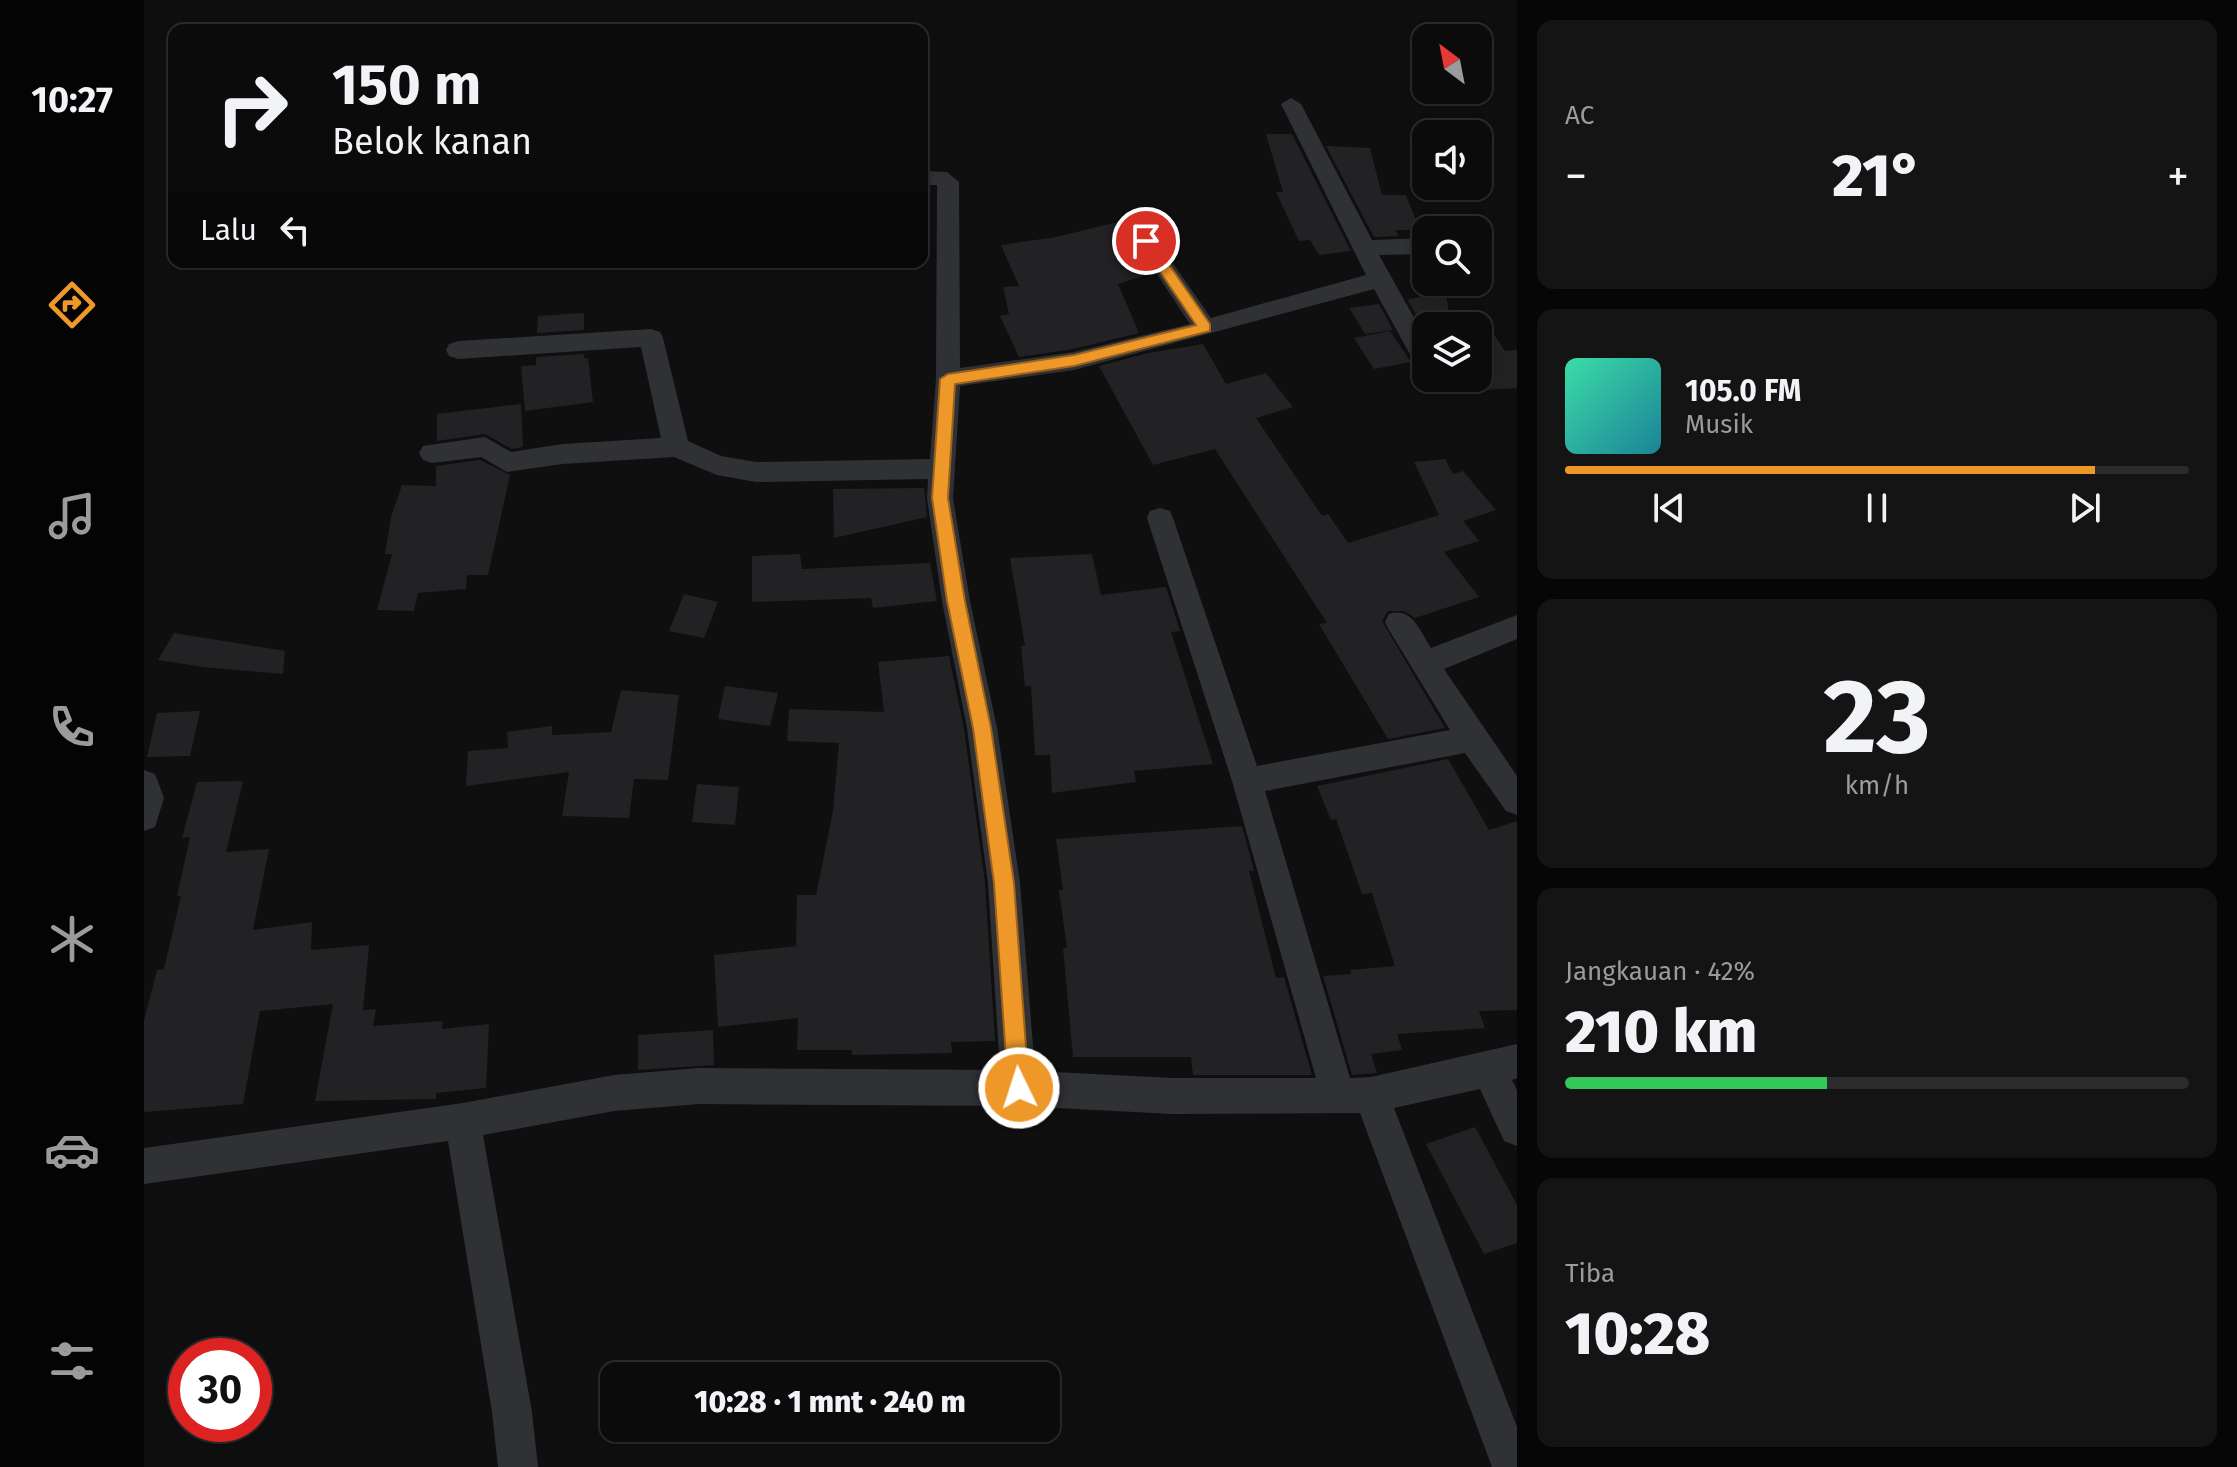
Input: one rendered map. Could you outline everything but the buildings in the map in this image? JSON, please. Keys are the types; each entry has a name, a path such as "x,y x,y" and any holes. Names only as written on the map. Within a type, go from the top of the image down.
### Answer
{"street":[{"path":"1291,104 1412,336"},
{"path":"928,178 939,177 948,182 948,379 940,498 956,601 982,728 1004,883 1019,1088"},
{"path":"1146,241 1205,328"},
{"path":"1366,248 1412,246"},
{"path":"948,379 1074,361 1380,279"},
{"path":"458,350 651,338 676,447"},
{"path":"432,453 485,447 507,462 562,454 676,447 717,465 756,472 940,469"},
{"path":"1160,518 1355,1095 1512,1467"},
{"path":"1399,622 1472,739 1517,801"},
{"path":"1426,663 1517,627"},
{"path":"1247,781 1472,739"},
{"path":"144,784 149,798 144,817"},
{"path":"144,1166 463,1121 614,1093 699,1086 1019,1088 1172,1096 1355,1095 1503,1066 1517,1128"},
{"path":"463,1121 512,1412 518,1467"}],"route":[{"path":"1019,1088 1004,883 982,728 956,601 940,498 948,379 1074,361 1205,328 1146,241"}]}
